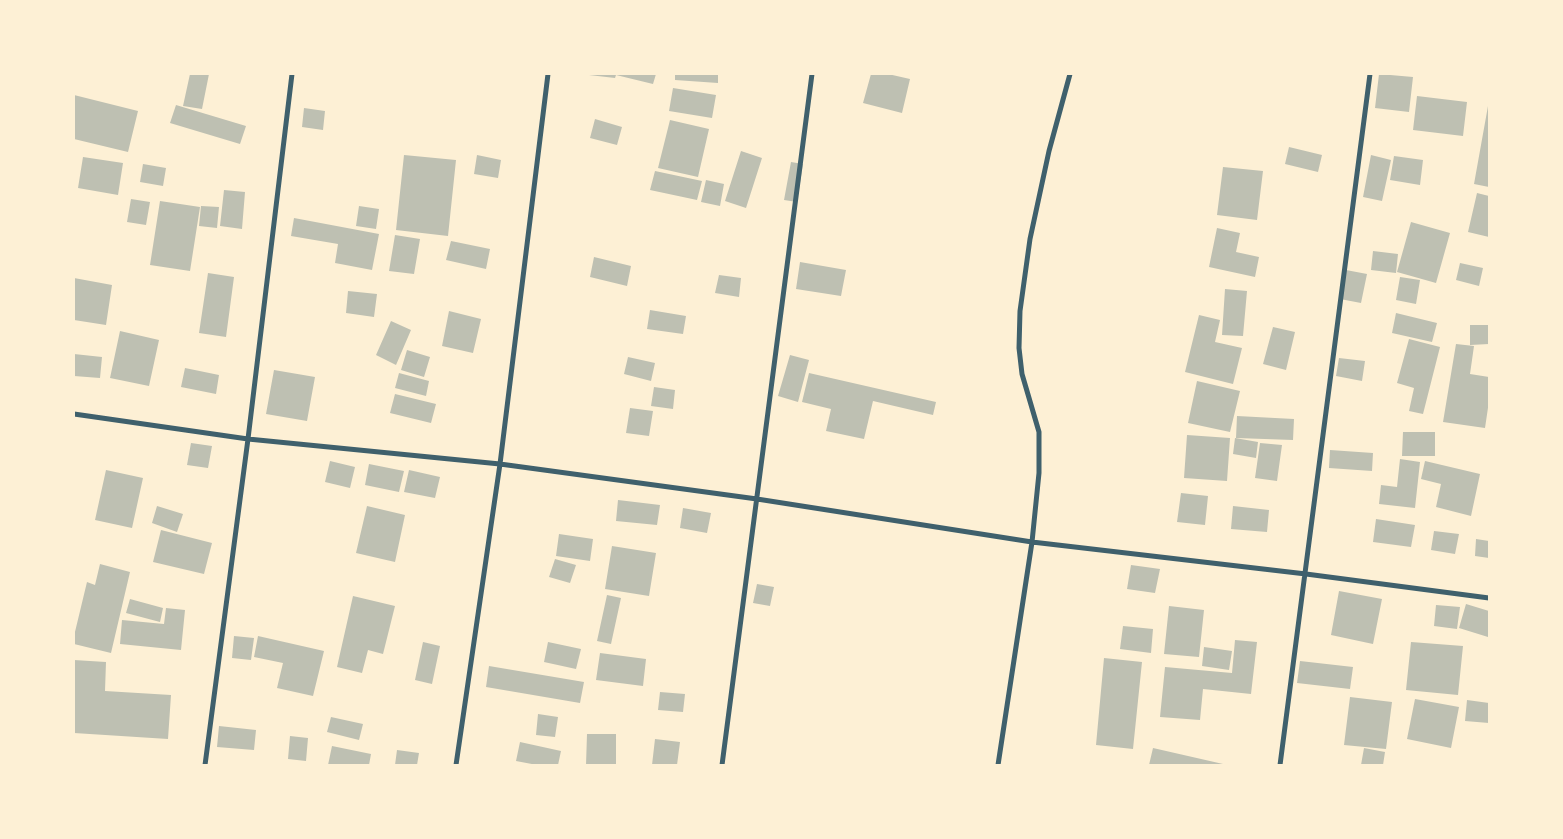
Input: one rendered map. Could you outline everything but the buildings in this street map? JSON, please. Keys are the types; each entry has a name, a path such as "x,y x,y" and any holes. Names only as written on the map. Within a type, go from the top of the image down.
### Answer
{"street":[{"path":"205,765 248,438 292,74"},
{"path":"456,765 500,464 548,74"},
{"path":"722,765 812,74"},
{"path":"998,765 1032,542 1039,473 1039,432 1022,374 1019,348 1020,311 1030,239 1047,159 1070,74"},
{"path":"1280,765 1370,74"},
{"path":"74,414 248,438 500,464 757,499 1032,542 1306,574 1489,598"}]}
